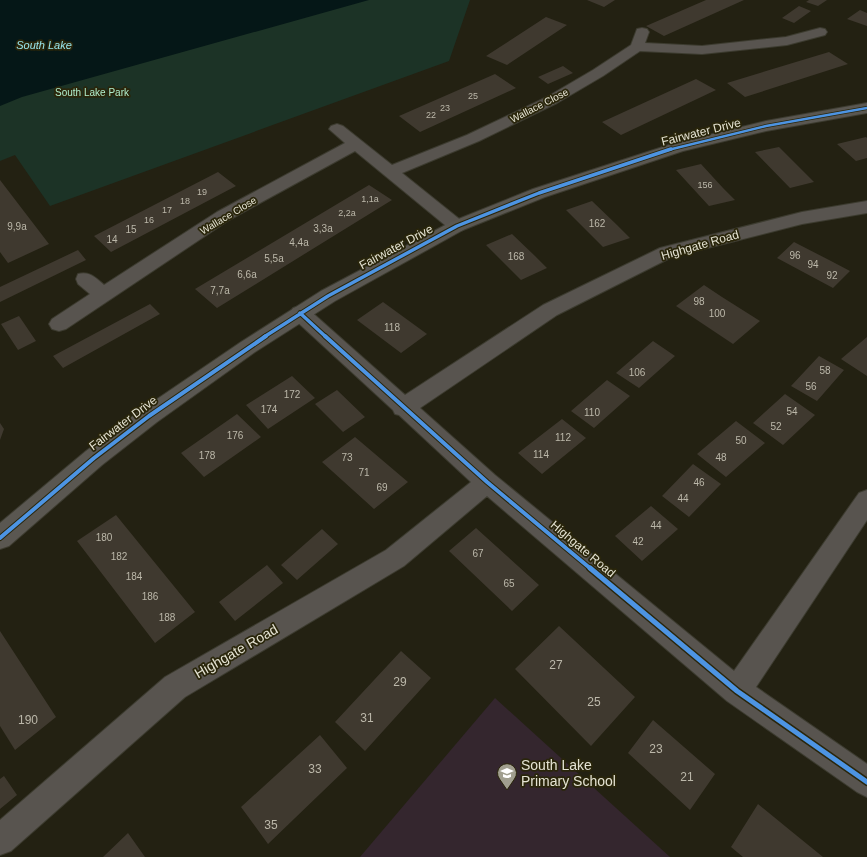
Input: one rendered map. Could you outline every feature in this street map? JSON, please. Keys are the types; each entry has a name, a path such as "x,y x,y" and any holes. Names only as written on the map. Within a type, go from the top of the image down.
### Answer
{"street":[{"path":"642,32 637,47 702,50 787,41 820,32"},
{"name":"Wallace Close","path":"390,172 474,138 552,100 598,73 637,47"},
{"name":"Fairwater Drive","path":"0,538 94,458 149,416 248,347 300,313 383,265 458,226 539,192 678,147 766,126 867,108"},
{"path":"337,129 458,226"},
{"name":"Wallace Close","path":"59,324 223,216 356,144"},
{"name":"Highgate Road","path":"403,408 550,310 666,252 802,218 867,207"},
{"path":"85,279 104,295"},
{"name":"Highgate Road","path":"300,313 403,408 487,482 737,691 867,782"},
{"name":"Highgate Road","path":"0,840 176,687 395,558 487,482"},
{"path":"737,691 867,500"}],"shaded area":[{"name":"South Lake Primary School","path":"495,698 670,857 360,857"}],"green space":[{"name":"South Lake Park","path":"0,0 470,0 449,61 50,206 15,155 0,161"}],"water":[{"name":"South Lake","path":"0,0 369,0 22,97 0,106"}],"building":[{"path":"587,0 615,0 604,7"},
{"path":"706,0 744,0 664,36 646,26"},
{"path":"809,0 827,0 818,6 806,2"},
{"path":"799,6 811,11 794,23 782,18"},
{"path":"860,10 867,13 867,26 847,19"},
{"path":"546,17 567,25 507,65 486,56"},
{"path":"829,52 848,64 745,97 727,83"},
{"path":"563,66 573,73 548,84 538,77"},
{"path":"495,74 516,88 420,132 399,116"},
{"path":"696,79 716,90 621,135 602,122"},
{"path":"866,137 867,158 856,161 837,144"},
{"path":"779,147 814,182 790,188 755,152"},
{"path":"701,164 735,200 709,206 676,170"},
{"path":"218,172 236,186 111,252 94,236"},
{"path":"0,180 49,244 8,263 0,252"},
{"path":"369,185 392,200 217,308 195,289"},
{"path":"592,201 630,238 603,247 566,210"},
{"path":"512,234 547,268 521,280 486,245"},
{"path":"794,242 850,271 833,288 777,258"},
{"path":"78,250 86,260 0,302 0,287"},
{"path":"704,285 760,321 733,344 676,306"},
{"path":"383,302 427,334 401,353 357,320"},
{"path":"150,304 160,314 63,368 53,356"},
{"path":"19,316 36,341 18,350 1,324"},
{"path":"867,337 867,376 841,359"},
{"path":"653,341 675,356 639,388 616,373"},
{"path":"819,356 844,370 817,401 791,386"},
{"path":"292,376 315,398 268,429 246,405"},
{"path":"607,380 630,396 594,428 571,411"},
{"path":"337,390 365,417 343,432 315,404"},
{"path":"785,394 815,415 783,445 753,423"},
{"path":"237,414 261,437 204,477 181,453"},
{"path":"562,419 586,438 542,474 518,453"},
{"path":"736,421 765,443 726,477 697,454"},
{"path":"0,423 4,429 0,440"},
{"path":"355,437 408,482 374,509 322,462"},
{"path":"693,464 721,484 689,517 662,496"},
{"path":"651,506 678,529 642,561 615,536"},
{"path":"116,515 195,612 155,643 77,541"},
{"path":"476,528 539,585 512,611 449,551"},
{"path":"322,529 338,544 297,580 281,565"},
{"path":"267,565 283,583 235,621 219,602"},
{"path":"559,626 635,697 591,746 515,669"},
{"path":"0,631 56,717 15,750 0,726"},
{"path":"401,651 431,678 365,751 335,722"},
{"path":"653,720 715,774 690,810 628,753"},
{"path":"320,735 347,768 268,844 241,807"},
{"path":"4,776 17,795 0,809 0,779"},
{"path":"758,804 823,857 743,857 731,847"},
{"path":"128,833 145,857 103,857"}],"cycle path":[{"path":"0,538 94,458 149,416 248,347 328,296 457,226 539,193 678,147 766,126 867,108"},
{"path":"300,313 487,482 737,691 867,782"}],"place":[{"name":"South Lake Primary School","path":"507,790"}]}
